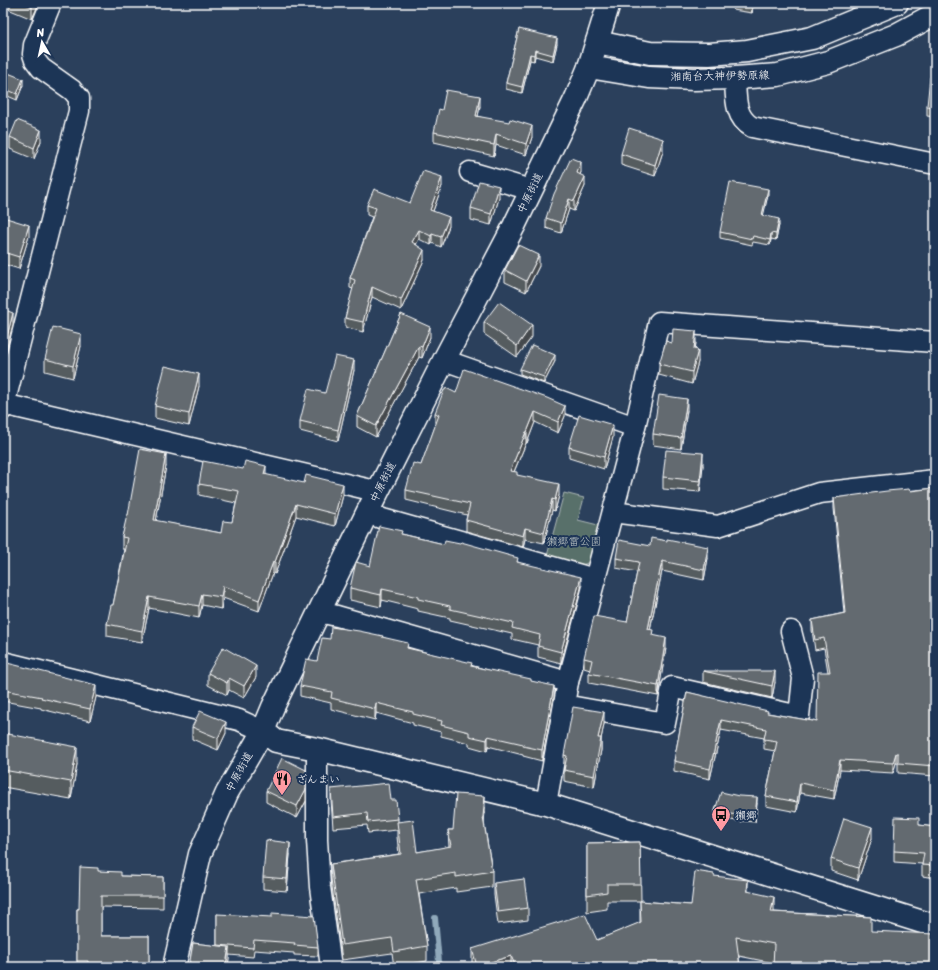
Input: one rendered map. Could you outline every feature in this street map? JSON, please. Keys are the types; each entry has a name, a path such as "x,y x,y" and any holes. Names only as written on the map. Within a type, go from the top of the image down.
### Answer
{"street":[{"path":"50,3 34,45 33,54 35,60 41,68 72,90 79,98 79,112 3,405 367,490 372,504 391,521 595,579"},
{"name":"中原街道","path":"174,967 200,854 227,793 263,731 273,707 372,504 444,360 532,190 576,98 589,67 609,3"},
{"name":"湘南台大神伊勢原線","path":"597,42 650,53 709,54 747,51 812,38 897,3"},
{"name":"湘南台大神伊勢原線","path":"589,67 649,77 694,79 778,75 828,62 896,35 935,14"},
{"path":"735,78 737,104 740,116 745,123 752,127 935,164"},
{"path":"470,172 532,190"},
{"path":"546,804 568,682 635,427 659,322 935,342"},
{"path":"444,360 635,427"},
{"path":"613,512 718,526 819,493 935,480"},
{"path":"319,612 568,682"},
{"path":"564,705 666,722 672,687 799,716 803,678 791,631"},
{"path":"3,662 239,720 263,731 276,741 317,749 546,804 935,926"},
{"path":"317,749 318,856 320,887 331,967"}],"green space":[{"name":"獺郷雷公園","path":"564,493 584,498 578,520 602,526 593,561 582,565 547,556"}],"building":[{"path":"22,3 34,3 32,7"},
{"path":"519,29 557,38 553,55 535,50 534,55 530,54 522,87 506,83"},
{"path":"3,71 23,79 17,94 3,88"},
{"path":"930,77 935,78 935,107 927,106"},
{"path":"446,90 480,96 476,116 509,122 510,119 532,126 526,144 496,134 494,145 434,132 439,109 442,110"},
{"path":"17,120 41,130 34,148 10,137"},
{"path":"629,128 663,139 655,165 621,154"},
{"path":"571,158 581,162 577,173 585,177 574,201 569,199 561,223 546,218 554,194"},
{"path":"423,171 442,177 430,210 449,217 441,237 432,234 431,236 419,230 412,242 424,250 401,300 372,287 363,322 345,318 355,280 350,278 376,208 367,205 374,189 410,203"},
{"path":"479,181 499,186 491,214 471,208"},
{"path":"730,182 768,189 762,215 779,219 776,234 771,233 770,240 753,236 752,239 720,232"},
{"path":"3,217 29,225 19,257 3,252"},
{"path":"518,245 539,255 526,281 505,270"},
{"path":"499,302 532,325 517,346 484,322"},
{"path":"3,309 13,313 3,352"},
{"path":"401,314 430,327 422,347 419,346 376,426 357,416"},
{"path":"53,327 81,334 73,366 45,359"},
{"path":"673,329 696,331 694,349 698,350 692,372 659,364 666,341 672,343"},
{"path":"532,345 555,355 544,377 520,369"},
{"path":"335,356 354,360 338,430 300,421 308,389 325,393"},
{"path":"165,366 199,374 189,414 155,406"},
{"path":"464,369 547,398 565,406 558,422 535,412 510,471 517,472 517,475 559,484 555,500 552,499 544,533 525,528 523,536 466,520 470,504 406,490 413,463 421,465 439,415 435,413 444,390 446,388 456,393"},
{"path":"659,395 687,399 681,438 653,434"},
{"path":"579,415 613,425 604,457 569,447"},
{"path":"140,449 166,454 154,520 221,533 223,521 232,522 239,491 199,484 203,461 243,469 245,461 266,466 264,474 304,483 306,475 343,484 335,514 296,504 275,562 273,562 259,600 223,586 221,597 202,594 199,606 149,597 142,631 107,624 111,605 113,605 127,538 122,537 128,515"},
{"path":"666,450 703,453 700,481 663,477"},
{"path":"935,488 935,766 898,763 898,753 896,753 893,763 840,760 834,790 800,783 797,802 766,796 777,741 764,739 766,729 721,720 710,769 674,761 687,692 768,711 767,713 817,721 818,672 830,672 824,638 815,640 812,620 845,613 834,498 887,491 909,489 910,491"},
{"path":"379,526 402,531 401,534 444,544 445,540 461,542 518,558 517,562 581,577 561,652 538,646 540,635 512,628 513,623 450,609 450,606 382,589 381,595 350,588 356,562 370,566"},
{"path":"651,538 667,541 667,539 708,547 704,570 662,561 648,629 653,630 652,635 666,638 658,686 589,673 592,660 584,658 594,616 627,622 639,562 616,558 619,540 650,546"},
{"path":"331,627 383,636 382,637 408,643 407,648 472,663 471,666 531,679 531,681 554,686 542,750 488,736 487,740 469,736 469,732 441,725 442,721 413,714 413,712 376,703 375,709 331,698 332,692 300,686 306,659 317,661 322,638 330,639"},
{"path":"223,647 256,666 244,686 229,678 227,683 208,673"},
{"path":"3,662 96,685 90,709 41,698 42,697 3,690"},
{"path":"703,671 775,671 772,686"},
{"path":"573,707 604,712 598,738 601,738 594,776 564,770 567,756 564,755"},
{"path":"200,711 226,722 218,738 192,727"},
{"path":"3,733 77,747 71,782 3,770"},
{"path":"282,758 306,770 306,789 297,806 266,791"},
{"path":"389,783 391,800 396,800 398,819 368,822 367,813 333,817 331,789"},
{"path":"721,792 739,796 757,797 755,817 742,816 715,810"},
{"path":"456,794 485,796 483,817 492,871 456,877 456,873 416,879 427,946 394,952 392,938 342,945 331,864 401,854 397,822 413,820 417,852 451,846 448,830 453,830"},
{"path":"895,817 919,818 919,825 935,827 935,866 922,865 924,853 894,851"},
{"path":"844,818 872,827 858,868 831,859"},
{"path":"266,840 290,843 287,879 263,877"},
{"path":"640,842 641,884 607,884 607,892 587,895 587,843"},
{"path":"80,867 98,868 98,871 121,872 121,876 163,877 163,896 101,896 101,936 149,936 149,966 88,967 88,961 77,961 77,909 79,909"},
{"path":"695,871 714,874 714,876 748,880 747,891 774,897 771,912 871,917 871,931 935,934 935,967 773,967 774,944 736,937 740,967 516,967 511,956 477,966 472,949 585,914 597,940 641,922 640,901 691,905"},
{"path":"524,879 528,908 498,912 494,883"},
{"path":"272,913 314,916 318,947 294,945 295,943 254,940 253,948 217,945 217,914 272,917"},
{"path":"193,943 229,947 226,965 223,967 189,966"}],"waterway":[{"path":"435,918 439,962 442,967"}],"place":[{"name":"ざんまい","path":"282,796"},
{"name":"獺郷","path":"721,832"}]}
